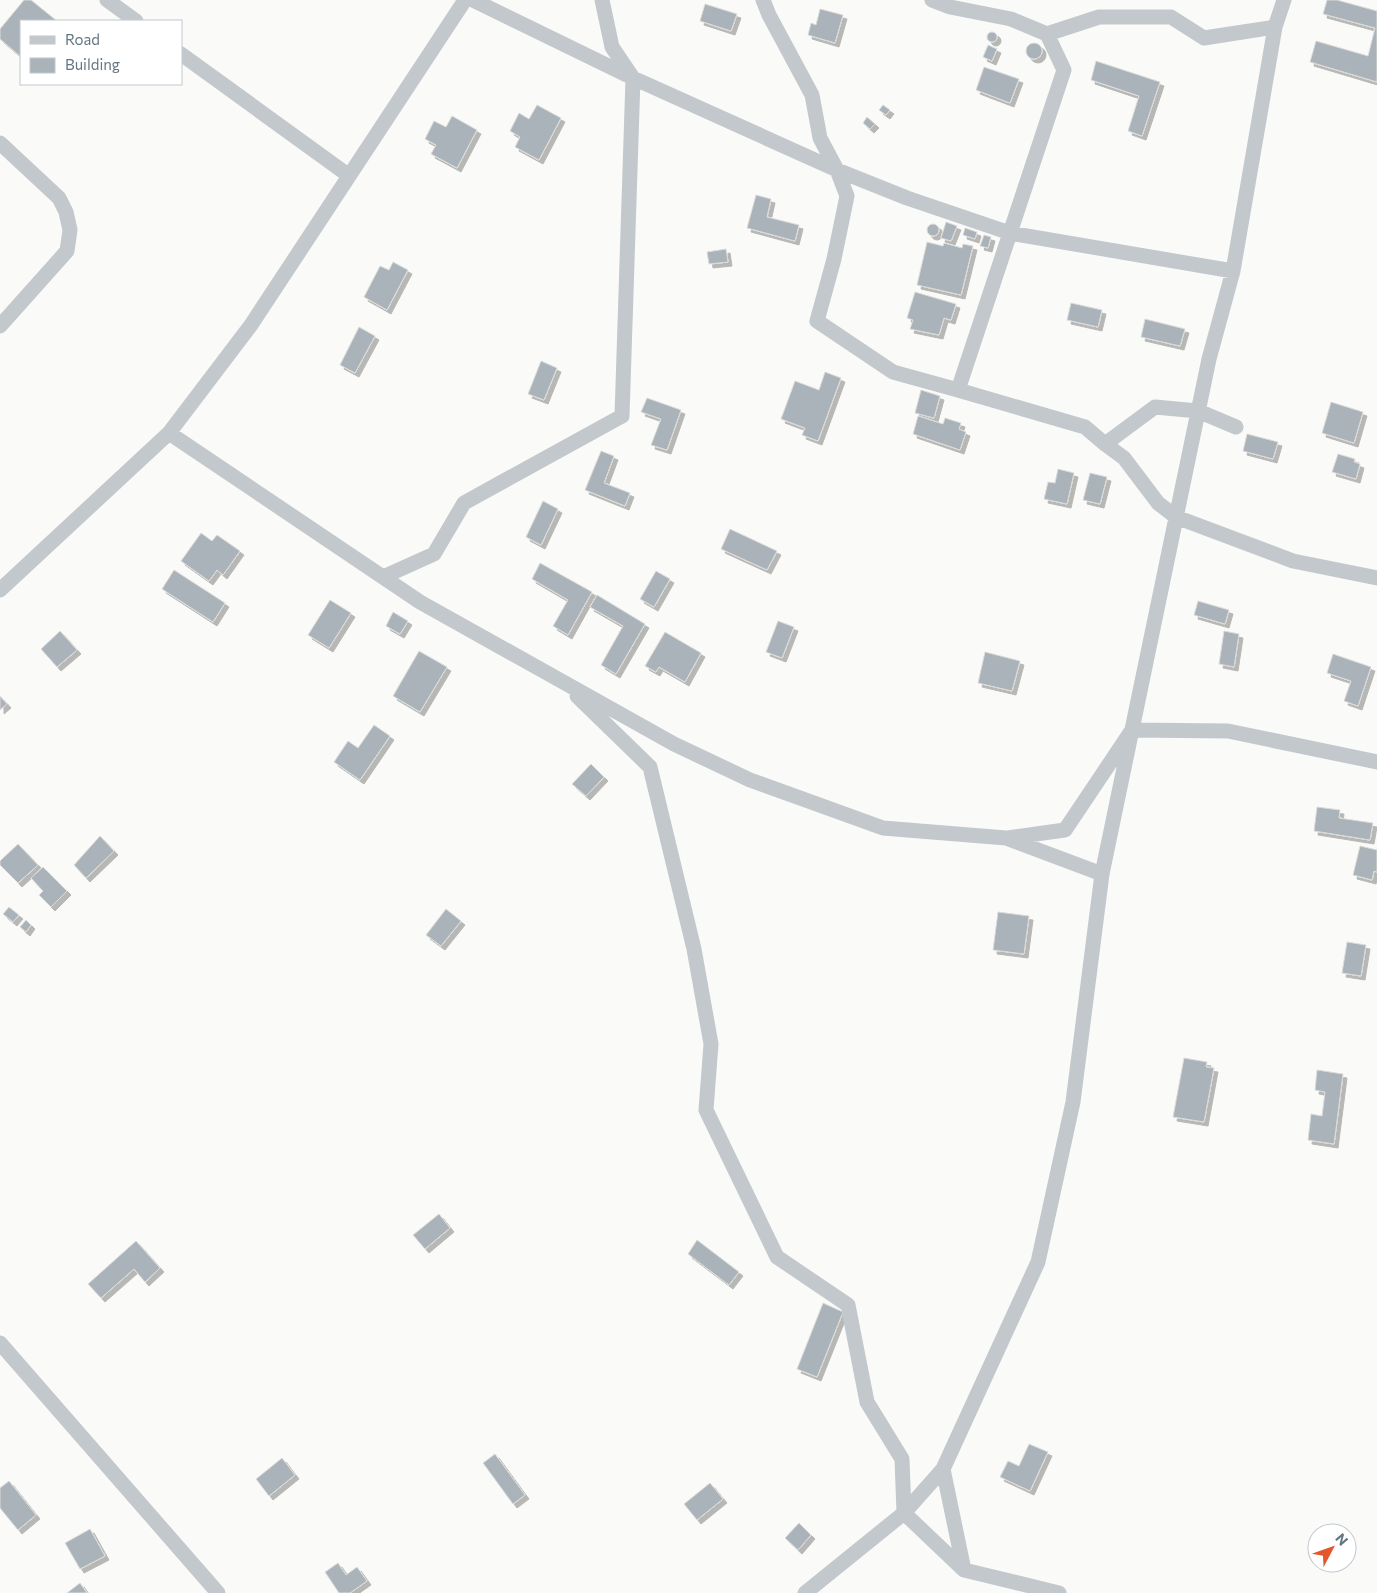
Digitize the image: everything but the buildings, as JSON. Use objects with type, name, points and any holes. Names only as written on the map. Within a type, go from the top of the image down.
[{"type":"street","points":[[107,0],[135,20]]},
{"type":"street","points":[[0,590],[169,433],[251,324],[465,0]]},
{"type":"street","points":[[473,0],[633,78],[837,170],[907,198],[1010,233],[1233,271]]},
{"type":"street","points":[[383,577],[434,554],[464,503],[622,416],[633,78],[612,47],[602,0]]},
{"type":"street","points":[[763,0],[812,95],[820,138],[837,170],[847,196],[817,321],[893,372],[1085,427],[1124,458],[1158,503],[1176,517],[1293,561],[1377,578]]},
{"type":"street","points":[[932,0],[950,7],[1011,19],[1047,34],[1099,17],[1171,17],[1204,38],[1275,27]]},
{"type":"street","points":[[805,1593],[904,1513],[943,1469],[1038,1262],[1073,1102],[1102,874],[1209,359],[1233,271],[1275,27],[1284,0]]},
{"type":"street","points":[[958,390],[1064,70],[1047,34]]},
{"type":"street","points":[[182,55],[348,176]]},
{"type":"street","points":[[0,143],[59,198],[66,212],[70,230],[67,251],[0,326]]},
{"type":"street","points":[[1105,444],[1155,406],[1198,411],[1236,427]]},
{"type":"street","points":[[169,433],[420,602],[674,744],[750,780],[883,828],[1006,838],[1065,830],[1132,730]]},
{"type":"street","points":[[561,680],[650,766],[694,949],[711,1044],[706,1110],[777,1257],[848,1305],[867,1402],[902,1458],[904,1513],[964,1570],[1059,1593]]},
{"type":"street","points":[[1132,730],[1228,731],[1377,762]]},
{"type":"street","points":[[1006,838],[1102,874]]},
{"type":"street","points":[[0,1343],[218,1593]]},
{"type":"street","points":[[943,1469],[964,1570]]}]
